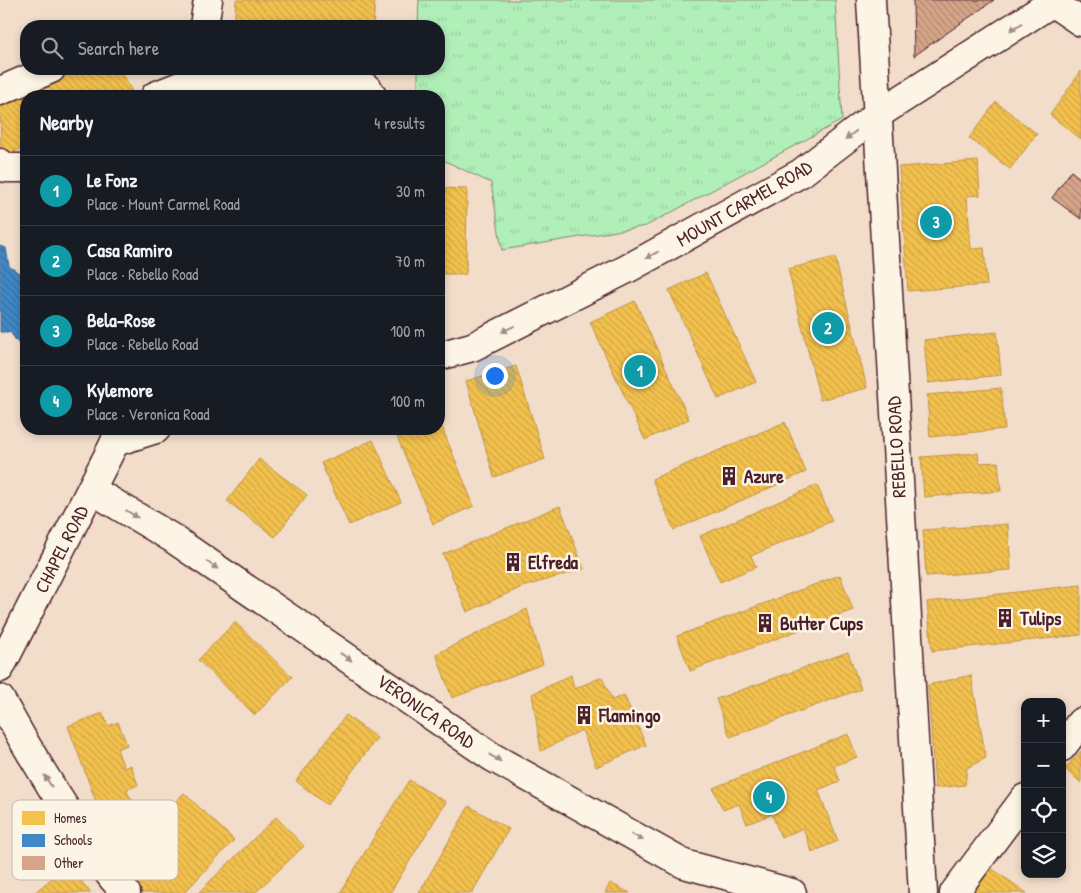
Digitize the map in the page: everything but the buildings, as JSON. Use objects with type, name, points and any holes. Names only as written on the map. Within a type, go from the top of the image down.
[{"type":"street","points":[[205,20],[208,0]]},
{"type":"street","name":"REBELLO ROAD","points":[[871,0],[923,893]]},
{"type":"street","points":[[1055,2],[1081,22]]},
{"type":"street","name":"MOUNT CARMEL ROAD","points":[[445,354],[472,347],[645,260],[801,173],[877,115],[1055,2]]},
{"type":"street","points":[[0,91],[36,75]]},
{"type":"street","points":[[172,90],[194,82],[360,86],[370,90]]},
{"type":"street","points":[[0,164],[6,168],[20,168]]},
{"type":"street","name":"CHAPEL ROAD","points":[[0,668],[92,490],[117,436]]},
{"type":"street","name":"VERONICA ROAD","points":[[92,490],[172,538],[492,757],[684,864],[785,892]]},
{"type":"street","points":[[0,699],[24,743],[60,800]]},
{"type":"street","points":[[1065,743],[1081,722]]},
{"type":"street","points":[[954,893],[1021,803]]},
{"type":"street","points":[[113,880],[126,893]]},
{"type":"green space","points":[[419,0],[835,0],[842,120],[646,226],[502,250],[491,183],[445,161],[445,90],[418,90],[418,75],[445,75],[445,20],[418,20]]},
{"type":"place","name":"Bela-Rose","points":[[936,222]]},
{"type":"place","name":"Casa Ramiro","points":[[828,328]]},
{"type":"place","name":"Le Fonz","points":[[640,371]]},
{"type":"place","name":"Azure","points":[[729,476]]},
{"type":"place","name":"Elfreda","points":[[513,562]]},
{"type":"place","name":"Tulips","points":[[1005,618]]},
{"type":"place","name":"Butter Cups","points":[[765,623]]},
{"type":"place","name":"Flamingo","points":[[584,715]]},
{"type":"place","name":"Kylemore","points":[[769,797]]}]
